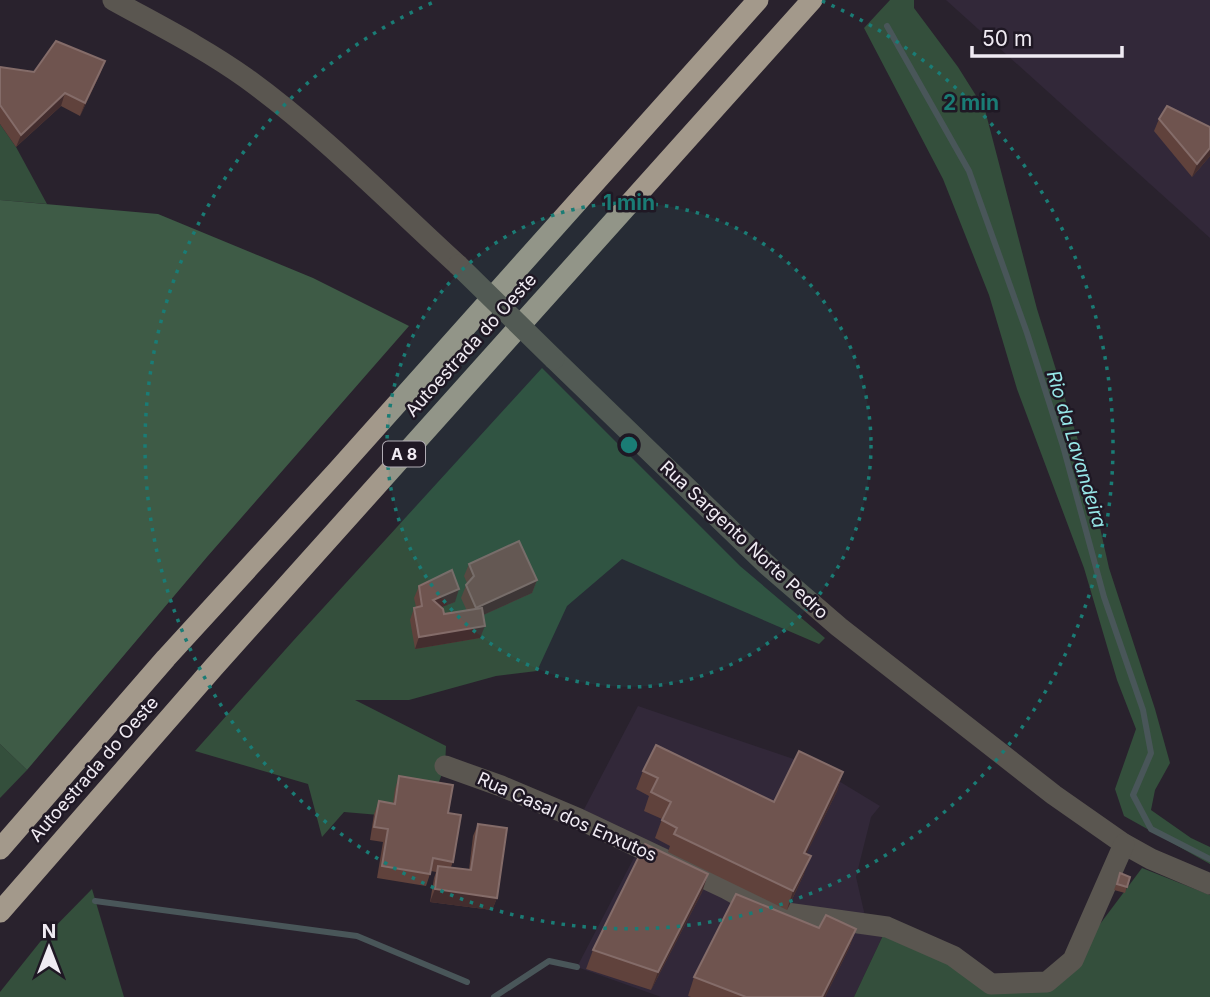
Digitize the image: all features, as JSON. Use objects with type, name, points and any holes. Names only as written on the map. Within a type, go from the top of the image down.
[{"type":"highway","name":"Autoestrada do Oeste","points":[[0,849],[166,658],[758,0]]},
{"type":"highway","name":"Autoestrada do Oeste","points":[[0,912],[213,668],[812,0]]},
{"type":"street","name":"Rua Sargento Norte Pedro","points":[[113,0],[201,49],[303,123],[458,265],[800,595],[1054,795],[1124,845],[1210,884]]},
{"type":"street","name":"Rua Casal dos Enxutos","points":[[445,766],[579,819],[765,910],[887,927],[953,956],[991,984],[1047,982],[1073,960],[1124,845]]},
{"type":"shaded area","points":[[946,0],[1210,0],[1210,238]]},
{"type":"shaded area","points":[[638,706],[814,766],[880,806],[871,817],[856,877],[865,916],[887,927],[854,997],[661,997],[577,967],[639,848],[579,819]]},
{"type":"green space","points":[[890,0],[914,0],[914,8],[958,67],[985,110],[1037,309],[1087,469],[1109,568],[1170,763],[1155,790],[1151,810],[1191,838],[1210,847],[1210,864],[1124,816],[1115,789],[1136,729],[1117,680],[1084,568],[1017,389],[989,295],[943,179],[864,28]]},
{"type":"green space","points":[[0,124],[16,147],[47,204],[0,200]]},
{"type":"green space","points":[[0,200],[158,214],[313,278],[409,326],[207,557],[27,770],[0,744]]},
{"type":"green space","points":[[542,368],[740,566],[825,638],[819,644],[622,559],[567,606],[537,671],[496,676],[409,700],[355,700],[446,746],[445,766],[434,795],[391,816],[344,812],[322,837],[308,784],[195,751]]},
{"type":"green space","points":[[0,744],[27,770],[0,798]]},
{"type":"green space","points":[[1142,868],[1210,895],[1210,997],[854,997],[887,927],[991,984],[1047,982],[1073,960]]},
{"type":"green space","points":[[92,889],[124,997],[0,997],[0,992],[40,942]]},
{"type":"building","points":[[56,41],[105,61],[85,103],[65,93],[21,135],[0,105],[0,67],[34,72]]},
{"type":"building","points":[[1167,106],[1210,127],[1210,148],[1197,164],[1159,119]]},
{"type":"building","points":[[519,541],[537,580],[476,608],[466,585],[474,576],[469,564]]},
{"type":"building","points":[[452,570],[459,589],[433,600],[443,609],[444,614],[482,608],[485,626],[419,637],[414,608],[422,606],[419,586]]},
{"type":"building","points":[[656,745],[774,802],[799,751],[843,772],[804,853],[811,856],[793,891],[674,834],[677,828],[662,820],[671,802],[651,792],[658,778],[643,771]]},
{"type":"building","points":[[399,776],[453,785],[448,813],[461,815],[453,862],[433,858],[430,874],[382,866],[388,829],[374,827],[379,801],[395,804]]},
{"type":"building","points":[[478,824],[507,828],[497,898],[435,889],[438,866],[471,870]]},
{"type":"building","points":[[645,844],[708,874],[658,972],[593,950]]},
{"type":"building","points":[[1120,873],[1130,877],[1127,887],[1117,884]]},
{"type":"building","points":[[736,894],[819,928],[826,915],[856,929],[822,997],[746,997],[694,977]]},
{"type":"waterway","name":"Rio da Lavandeira","points":[[887,26],[969,171],[1027,333],[1063,446],[1104,597],[1143,710],[1151,753],[1133,795],[1151,829],[1210,859]]},
{"type":"waterway","points":[[95,901],[357,936],[467,982]]},
{"type":"waterway","points":[[494,997],[549,961],[577,967]]}]
